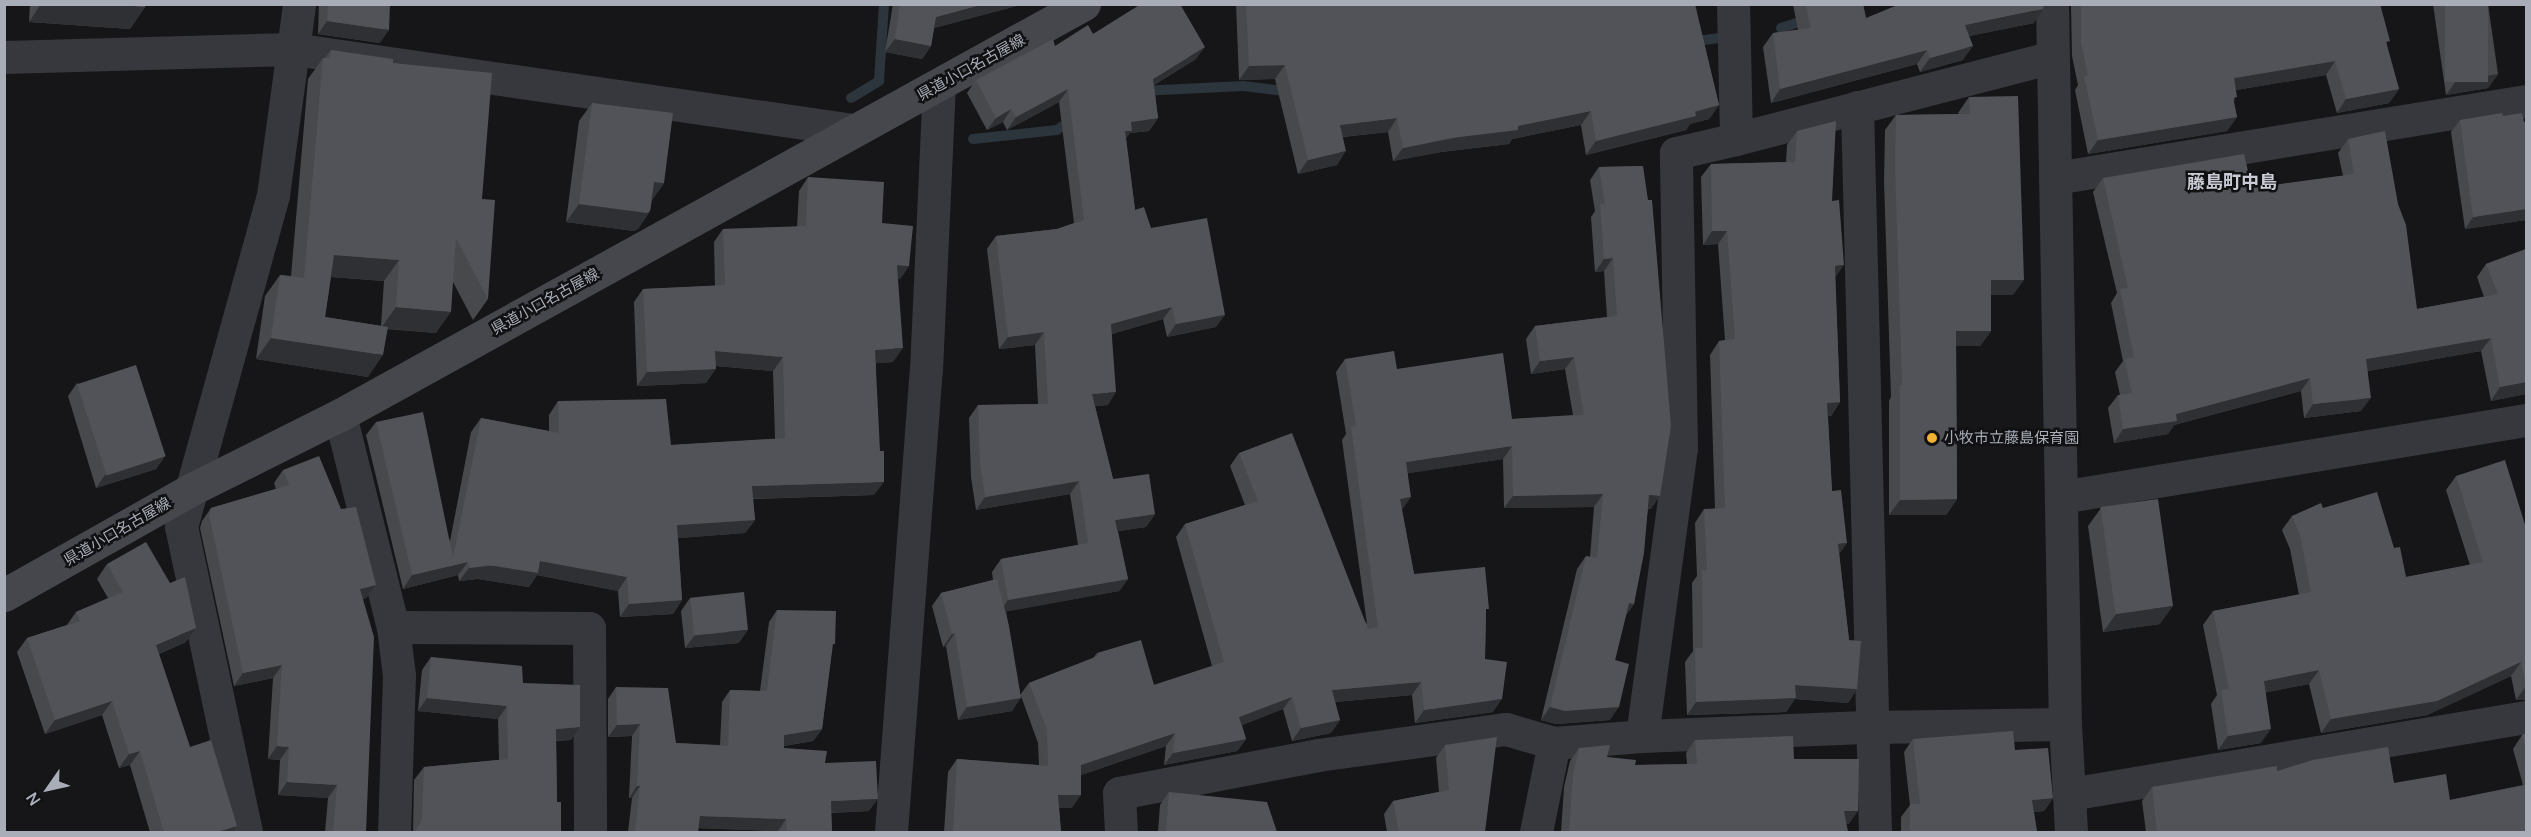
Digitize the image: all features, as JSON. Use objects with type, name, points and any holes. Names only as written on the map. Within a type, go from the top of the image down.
[{"type":"main road","name":"県道小口名古屋線","points":[[4,595],[190,490],[340,415],[852,130],[939,85],[1084,4]]},
{"type":"street","points":[[246,832],[181,527],[273,195],[298,4]]},
{"type":"street","points":[[1733,4],[1736,140]]},
{"type":"street","points":[[2052,4],[2065,724],[2071,832]]},
{"type":"street","points":[[4,57],[293,49],[852,130]]},
{"type":"street","points":[[1642,736],[1681,448],[1676,153],[1736,140],[2052,57]]},
{"type":"street","points":[[891,832],[926,370],[939,85]]},
{"type":"street","points":[[2055,178],[2526,101]]},
{"type":"street","points":[[1857,107],[1875,832]]},
{"type":"street","points":[[340,415],[393,627],[399,675],[394,832]]},
{"type":"street","points":[[2061,497],[2526,420]]},
{"type":"street","points":[[393,627],[590,628],[590,832]]},
{"type":"street","points":[[2070,794],[2526,717]]},
{"type":"street","points":[[1121,832],[1119,793],[1318,755],[1506,729],[1554,743],[1642,736],[1872,727],[2065,724]]},
{"type":"street","points":[[1536,832],[1554,743]]},
{"type":"building","points":[[111,4],[145,4],[145,7]]},
{"type":"building","points":[[328,4],[390,4],[389,30],[327,21]]},
{"type":"building","points":[[900,4],[984,4],[936,17],[931,46],[895,39]]},
{"type":"building","points":[[1141,4],[1180,4],[1205,47],[1153,79],[1158,118],[1131,122],[1132,131],[1125,131],[1135,210],[1144,207],[1151,228],[1207,218],[1225,315],[1176,324],[1172,307],[1111,324],[1116,392],[1092,394],[1113,479],[1149,474],[1155,514],[1115,520],[1128,579],[1008,600],[1001,559],[1088,543],[1079,481],[985,497],[980,464],[978,405],[1048,404],[1044,332],[1008,337],[996,236],[1057,229],[1084,220],[1068,89],[1016,117],[1011,109],[996,118],[976,80],[1053,39],[1055,46],[1088,25],[1093,34]]},
{"type":"building","points":[[1246,4],[1695,4],[1719,105],[1695,111],[1696,116],[1596,141],[1591,111],[1518,126],[1518,130],[1451,138],[1403,148],[1397,118],[1340,125],[1346,151],[1308,160],[1285,65],[1249,66]]},
{"type":"building","points":[[1805,4],[1863,4],[1866,18],[1900,4],[2044,4],[2043,9],[1965,25],[1973,46],[1930,58],[1927,50],[1780,89],[1773,33],[1811,28]]},
{"type":"building","points":[[2081,4],[2380,4],[2390,41],[2386,42],[2399,89],[2346,99],[2335,61],[2234,78],[2237,97],[2233,98],[2237,117],[2098,140],[2084,76],[2088,75],[2081,43]]},
{"type":"building","points":[[2445,4],[2488,4],[2488,82],[2445,82]]},
{"type":"building","points":[[331,50],[393,59],[393,63],[492,73],[482,199],[495,200],[488,299],[456,238],[451,312],[396,307],[399,260],[334,255],[325,317],[388,327],[383,355],[271,338],[280,275],[304,278],[323,58],[330,58]]},
{"type":"building","points":[[2018,96],[2024,280],[1991,280],[1991,331],[1956,331],[1957,499],[1900,500],[1900,385],[1902,385],[1895,166],[1896,115],[1970,114],[1969,97]]},
{"type":"building","points":[[592,103],[673,113],[664,183],[654,182],[650,211],[647,213],[579,204]]},
{"type":"building","points":[[2502,113],[2503,116],[2522,113],[2524,122],[2526,121],[2526,209],[2473,217],[2460,120]]},
{"type":"building","points":[[1836,121],[1832,201],[1839,200],[1844,265],[1835,266],[1840,402],[1827,403],[1832,491],[1841,490],[1847,543],[1838,544],[1849,640],[1861,641],[1857,689],[1795,685],[1796,698],[1696,702],[1695,648],[1703,648],[1702,570],[1707,570],[1704,509],[1725,508],[1719,341],[1735,339],[1727,231],[1712,231],[1711,164],[1795,162],[1797,131]]},
{"type":"building","points":[[2385,131],[2398,204],[2406,225],[2417,309],[2498,294],[2486,264],[2526,249],[2526,382],[2500,387],[2491,338],[2366,359],[2371,398],[2313,404],[2310,378],[2176,414],[2177,421],[2123,429],[2118,395],[2132,393],[2124,359],[2134,357],[2120,289],[2128,288],[2103,178],[2244,154],[2252,188],[2354,174],[2348,139]]},
{"type":"building","points":[[1643,166],[1648,200],[1652,200],[1671,426],[1660,496],[1649,495],[1644,553],[1634,604],[1629,603],[1615,660],[1629,664],[1619,707],[1565,711],[1550,707],[1586,556],[1597,558],[1603,494],[1513,496],[1512,446],[1406,462],[1411,497],[1400,499],[1414,574],[1485,567],[1489,609],[1486,609],[1485,659],[1507,662],[1502,699],[1424,710],[1421,682],[1332,690],[1340,720],[1301,728],[1292,697],[1239,717],[1246,739],[1173,753],[1175,733],[1081,765],[1081,795],[1058,795],[1061,832],[953,832],[957,759],[1048,766],[1047,730],[1029,683],[1098,656],[1097,653],[1141,640],[1154,685],[1224,662],[1185,524],[1258,501],[1239,453],[1292,433],[1368,629],[1378,627],[1351,427],[1356,426],[1345,359],[1394,351],[1397,369],[1503,353],[1512,419],[1584,415],[1574,357],[1540,361],[1535,326],[1617,316],[1613,258],[1604,259],[1600,204],[1605,204],[1599,167]]},
{"type":"building","points":[[808,177],[884,182],[882,223],[913,226],[909,266],[897,265],[903,348],[875,350],[880,451],[884,451],[884,482],[752,486],[755,520],[677,525],[682,600],[629,604],[627,577],[540,561],[538,573],[488,565],[469,568],[468,562],[412,575],[376,422],[423,412],[453,558],[481,418],[559,433],[558,401],[666,399],[671,445],[785,438],[783,357],[715,351],[716,369],[647,372],[643,289],[725,285],[723,229],[806,226]]},
{"type":"building","points":[[136,365],[166,456],[107,475],[77,384]]},
{"type":"building","points":[[319,456],[341,509],[356,507],[376,585],[360,589],[374,637],[366,832],[333,832],[337,785],[287,782],[289,747],[277,746],[282,665],[243,673],[209,515],[211,508],[289,485],[283,470]]},
{"type":"building","points":[[2505,460],[2526,528],[2526,686],[2521,662],[2437,701],[2331,719],[2319,670],[2264,681],[2271,729],[2228,736],[2221,690],[2229,689],[2213,611],[2311,592],[2300,535],[2292,516],[2321,503],[2323,508],[2377,492],[2394,548],[2400,547],[2406,577],[2483,562],[2456,476]]},
{"type":"building","points":[[2158,499],[2173,606],[2116,614],[2101,507]]},
{"type":"building","points":[[146,542],[170,583],[185,577],[196,628],[156,645],[190,747],[211,740],[237,826],[217,832],[164,832],[140,751],[129,754],[112,701],[55,720],[27,638],[80,621],[76,612],[123,592],[107,564]]},
{"type":"building","points":[[997,579],[1009,626],[1021,698],[967,707],[955,633],[952,634],[941,593]]},
{"type":"building","points":[[744,592],[748,630],[694,635],[690,598]]},
{"type":"building","points":[[777,610],[836,611],[835,644],[833,644],[822,729],[784,735],[784,748],[827,751],[825,763],[876,761],[878,799],[831,801],[832,832],[787,832],[786,819],[700,816],[698,832],[635,832],[640,786],[637,786],[640,724],[617,725],[616,687],[668,688],[676,743],[728,746],[730,690],[767,691]]},
{"type":"building","points":[[431,657],[522,666],[523,683],[580,685],[580,727],[556,729],[557,802],[561,802],[561,832],[415,832],[422,820],[424,767],[508,759],[507,706],[427,698]]},
{"type":"building","points":[[2013,731],[2015,750],[2048,748],[2053,798],[2032,800],[2037,832],[1910,832],[1910,804],[1920,804],[1913,739]]},
{"type":"building","points":[[2526,733],[2526,749],[2522,735]]},
{"type":"building","points":[[1793,736],[1794,759],[1859,759],[1858,811],[1844,811],[1848,832],[1569,832],[1573,774],[1579,748],[1610,745],[1607,757],[1636,760],[1635,765],[1697,764],[1695,740]]},
{"type":"building","points":[[1497,737],[1485,832],[1399,832],[1393,801],[1449,790],[1445,745]]},
{"type":"building","points":[[2388,747],[2394,783],[2446,774],[2450,800],[2526,785],[2526,832],[2157,832],[2152,787],[2277,766],[2277,771],[2313,760]]},
{"type":"building","points":[[1169,792],[1267,802],[1277,832],[1166,832]]},
{"type":"waterway","points":[[851,98],[879,81],[884,4]]},
{"type":"waterway","points":[[1781,28],[1809,19]]},
{"type":"waterway","points":[[1690,42],[1718,38]]},
{"type":"waterway","points":[[1141,91],[1243,86],[1293,92]]},
{"type":"waterway","points":[[973,139],[1057,130],[1074,118]]},
{"type":"place","name":"小牧市立藤島保育園","points":[[1932,438]]},
{"type":"district","name":"藤島町中島","points":[[2232,181]]}]
